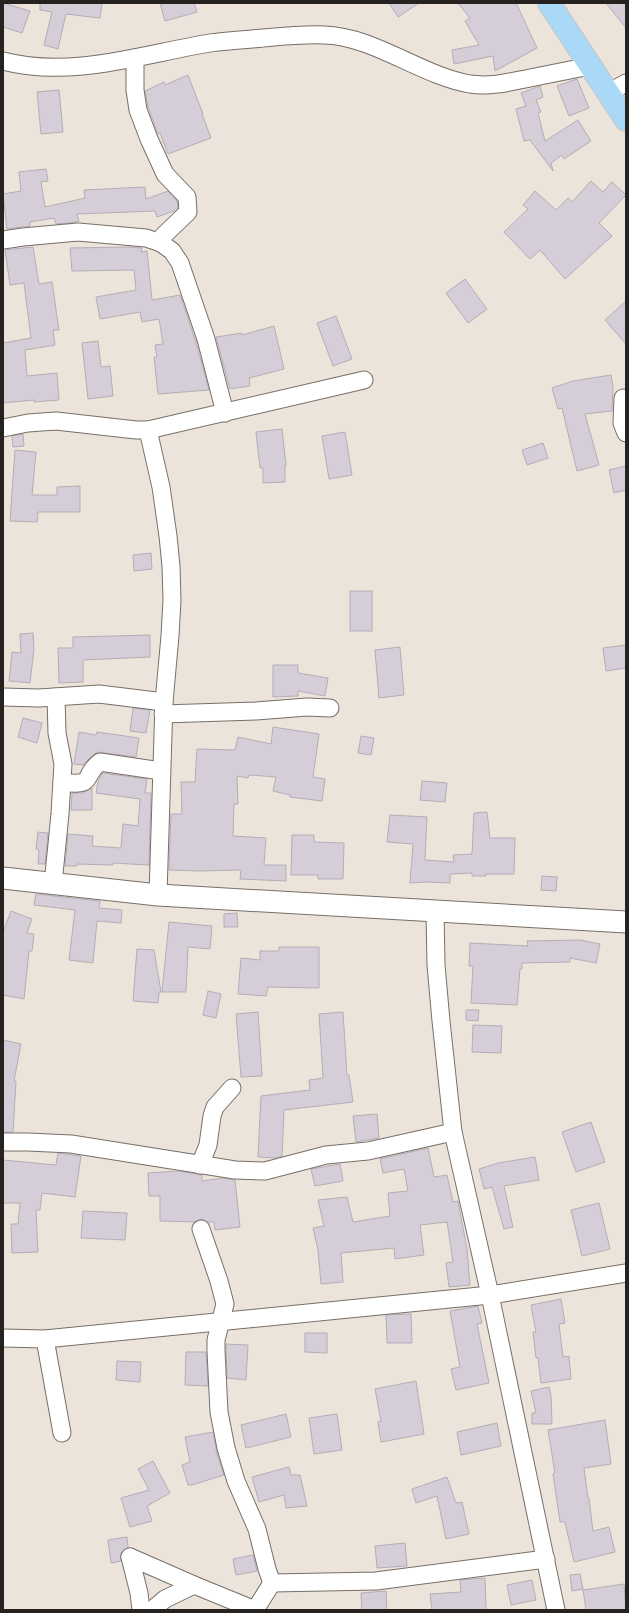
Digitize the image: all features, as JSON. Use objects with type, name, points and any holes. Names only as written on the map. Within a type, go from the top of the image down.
[{"type":"main road","points":[[549,3],[590,66],[617,88],[626,120]]},
{"type":"street","points":[[3,61],[12,64],[51,67],[91,65],[210,43],[292,36],[326,35],[348,39],[378,49],[444,76],[469,84],[485,85],[507,83],[590,66]]},
{"type":"street","points":[[135,58],[135,90],[138,110],[165,174],[187,196],[188,212],[163,236],[161,242]]},
{"type":"street","points":[[3,240],[78,232],[146,238],[161,242],[172,251],[180,263],[206,339],[225,413]]},
{"type":"street","points":[[3,428],[28,423],[56,421],[148,430],[364,380]]},
{"type":"street","points":[[623,398],[622,423],[626,432]]},
{"type":"street","points":[[148,430],[161,487],[171,566],[170,636],[161,771],[158,895]]},
{"type":"street","points":[[3,697],[56,697],[98,694],[164,708],[256,712],[307,707],[330,708]]},
{"type":"street","points":[[53,884],[63,764],[57,733],[56,697]]},
{"type":"street","points":[[62,782],[73,784],[83,783],[88,779],[94,766],[100,762],[161,771]]},
{"type":"street","points":[[3,878],[158,895],[622,921]]},
{"type":"street","points":[[435,911],[436,965],[440,1021],[453,1132],[490,1295],[556,1610]]},
{"type":"street","points":[[200,1165],[208,1145],[212,1116],[215,1107],[232,1088]]},
{"type":"street","points":[[3,1142],[71,1144],[235,1170],[264,1171],[326,1155],[368,1151],[453,1132]]},
{"type":"street","points":[[201,1229],[219,1281],[225,1304],[220,1321],[216,1351],[219,1412],[226,1448],[236,1481],[256,1529],[272,1583]]},
{"type":"street","points":[[3,1338],[45,1338],[490,1295],[626,1273]]},
{"type":"street","points":[[45,1338],[62,1433]]},
{"type":"street","points":[[141,1610],[139,1593],[130,1557],[194,1586],[248,1606],[251,1610]]},
{"type":"street","points":[[272,1583],[376,1581],[546,1559]]},
{"type":"street","points":[[255,1610],[272,1583]]},
{"type":"street","points":[[152,1610],[165,1599],[194,1586]]},
{"type":"building","points":[[3,3],[30,11],[22,33],[3,27]]},
{"type":"building","points":[[40,3],[102,3],[100,18],[66,14],[58,49],[44,45],[52,12],[40,10]]},
{"type":"building","points":[[160,3],[194,3],[197,12],[165,21]]},
{"type":"building","points":[[389,3],[419,3],[398,17]]},
{"type":"building","points":[[458,3],[516,3],[537,48],[495,71],[493,56],[454,64],[452,50],[479,45],[465,21],[470,18]]},
{"type":"building","points":[[606,3],[626,3],[626,28]]},
{"type":"building","points":[[188,75],[211,138],[168,154],[160,133],[158,134],[148,107],[145,91],[164,82],[165,85]]},
{"type":"building","points":[[577,79],[589,108],[569,116],[557,86]]},
{"type":"building","points":[[540,86],[543,97],[536,100],[541,112],[538,113],[545,141],[578,120],[591,141],[564,159],[562,155],[551,163],[553,171],[530,140],[524,141],[516,109],[526,106],[521,93]]},
{"type":"building","points":[[59,90],[63,132],[41,134],[37,92]]},
{"type":"building","points":[[46,169],[48,181],[41,182],[45,207],[85,198],[84,190],[145,187],[146,199],[168,191],[177,201],[178,208],[157,217],[155,211],[77,214],[79,221],[70,223],[56,224],[54,218],[30,222],[30,226],[7,229],[3,194],[21,191],[19,172]]},
{"type":"building","points":[[591,181],[603,192],[612,182],[626,195],[599,223],[612,236],[565,279],[540,250],[530,259],[504,232],[528,209],[523,205],[535,191],[556,210],[568,198],[572,202]]},
{"type":"building","points":[[33,247],[39,284],[52,282],[59,330],[53,330],[55,345],[25,350],[27,376],[57,373],[59,400],[34,402],[34,400],[3,403],[3,343],[31,338],[24,283],[10,285],[5,250]]},
{"type":"building","points":[[70,248],[142,248],[141,252],[147,251],[152,300],[180,295],[196,342],[209,390],[158,394],[154,357],[157,357],[155,345],[163,344],[159,319],[142,322],[140,312],[100,319],[96,297],[136,290],[134,270],[72,271]]},
{"type":"building","points":[[465,279],[487,309],[468,323],[446,293]]},
{"type":"building","points":[[626,301],[626,344],[605,320]]},
{"type":"building","points":[[336,316],[352,359],[333,366],[317,323]]},
{"type":"building","points":[[274,326],[284,369],[249,378],[250,386],[230,389],[216,337],[242,333],[242,335]]},
{"type":"building","points":[[98,341],[101,367],[110,366],[113,396],[88,399],[82,343]]},
{"type":"building","points":[[611,375],[613,387],[612,411],[585,414],[599,465],[577,471],[562,408],[558,409],[552,388],[573,381]]},
{"type":"building","points":[[282,429],[286,465],[285,482],[263,483],[263,468],[260,468],[256,432]]},
{"type":"building","points":[[345,432],[352,475],[329,479],[322,436]]},
{"type":"building","points":[[23,434],[24,446],[13,447],[12,436]]},
{"type":"building","points":[[543,443],[548,458],[527,465],[522,450]]},
{"type":"building","points":[[15,450],[36,452],[32,495],[57,495],[57,487],[80,486],[80,512],[38,512],[37,522],[10,521]]},
{"type":"building","points":[[626,466],[626,490],[614,493],[609,470]]},
{"type":"building","points":[[151,553],[152,569],[134,571],[133,555]]},
{"type":"building","points":[[350,591],[372,591],[372,631],[350,631]]},
{"type":"building","points":[[33,633],[34,649],[30,683],[9,681],[12,652],[21,653],[20,634]]},
{"type":"building","points":[[150,635],[150,657],[83,660],[83,682],[59,683],[58,648],[73,648],[73,637]]},
{"type":"building","points":[[626,645],[626,668],[606,671],[603,648]]},
{"type":"building","points":[[400,647],[404,695],[379,698],[375,650]]},
{"type":"building","points":[[273,665],[298,665],[298,673],[328,678],[325,696],[298,691],[298,696],[273,697]]},
{"type":"building","points":[[133,708],[150,710],[146,733],[130,731]]},
{"type":"building","points":[[23,718],[42,723],[37,743],[18,737]]},
{"type":"building","points":[[273,727],[319,734],[313,777],[325,779],[322,801],[290,797],[290,795],[273,791],[276,777],[249,775],[248,778],[237,776],[238,804],[234,804],[233,836],[266,838],[264,865],[286,865],[286,881],[240,879],[241,870],[169,870],[171,814],[182,814],[181,782],[195,782],[197,749],[235,750],[238,737],[271,744]]},
{"type":"building","points":[[79,732],[96,735],[97,732],[139,738],[136,757],[97,752],[83,765],[74,764]]},
{"type":"building","points":[[361,736],[374,738],[371,755],[358,753]]},
{"type":"building","points":[[103,773],[147,779],[145,793],[151,793],[149,865],[113,863],[113,865],[77,864],[77,866],[65,866],[68,834],[93,836],[92,846],[121,848],[123,824],[138,826],[140,799],[96,793],[98,781]]},
{"type":"building","points":[[422,781],[447,783],[445,802],[420,800]]},
{"type":"building","points":[[92,788],[92,810],[71,810],[72,793],[83,793]]},
{"type":"building","points":[[487,812],[490,838],[515,838],[514,874],[486,874],[486,876],[472,876],[472,873],[450,874],[450,883],[410,883],[413,844],[387,842],[390,815],[427,817],[425,860],[454,862],[453,855],[472,854],[474,813]]},
{"type":"building","points":[[38,832],[48,833],[45,864],[38,864],[39,850],[36,849]]},
{"type":"building","points":[[292,835],[314,835],[314,842],[344,843],[343,879],[318,879],[318,875],[291,875]]},
{"type":"building","points":[[542,876],[557,877],[556,891],[541,890]]},
{"type":"building","points":[[36,894],[100,901],[99,908],[122,910],[121,923],[97,921],[93,963],[69,960],[75,910],[34,905]]},
{"type":"building","points":[[11,911],[32,919],[27,933],[34,934],[32,951],[29,951],[24,999],[3,995],[3,932]]},
{"type":"building","points":[[237,913],[238,927],[224,927],[224,914]]},
{"type":"building","points":[[169,922],[212,926],[210,949],[188,947],[186,992],[162,992]]},
{"type":"building","points":[[580,940],[600,944],[596,963],[570,958],[570,962],[522,963],[522,969],[520,969],[517,1005],[471,1003],[473,966],[469,966],[470,943],[528,946],[527,941]]},
{"type":"building","points":[[279,947],[319,947],[319,988],[268,987],[266,996],[238,994],[241,958],[260,960],[260,951],[279,951]]},
{"type":"building","points":[[137,949],[154,950],[161,992],[159,992],[158,1003],[133,1001]]},
{"type":"building","points":[[208,991],[221,994],[216,1018],[203,1015]]},
{"type":"building","points":[[466,1010],[479,1010],[478,1021],[466,1020]]},
{"type":"building","points":[[258,1012],[262,1076],[241,1077],[236,1014]]},
{"type":"building","points":[[343,1012],[347,1075],[349,1075],[353,1102],[284,1110],[282,1156],[275,1158],[258,1157],[261,1096],[310,1090],[309,1080],[323,1078],[319,1014]]},
{"type":"building","points":[[473,1025],[502,1026],[501,1053],[472,1052]]},
{"type":"building","points":[[3,1040],[21,1044],[14,1081],[16,1081],[13,1132],[3,1132]]},
{"type":"building","points":[[377,1114],[379,1138],[356,1142],[353,1116]]},
{"type":"building","points":[[591,1122],[605,1162],[576,1172],[562,1132]]},
{"type":"building","points":[[428,1148],[434,1177],[447,1175],[453,1202],[458,1201],[467,1249],[470,1285],[449,1287],[446,1263],[453,1262],[447,1222],[420,1225],[424,1255],[395,1259],[394,1248],[341,1253],[343,1282],[321,1284],[318,1250],[313,1228],[324,1226],[318,1200],[347,1197],[353,1222],[390,1216],[388,1193],[408,1191],[404,1169],[383,1173],[380,1159]]},
{"type":"building","points":[[58,1153],[81,1156],[75,1197],[42,1193],[40,1210],[36,1210],[38,1252],[12,1253],[11,1224],[18,1224],[20,1203],[3,1203],[3,1160],[56,1165]]},
{"type":"building","points":[[535,1157],[539,1180],[504,1186],[513,1227],[504,1229],[492,1187],[484,1189],[479,1169],[498,1163]]},
{"type":"building","points":[[340,1164],[343,1181],[315,1186],[311,1169]]},
{"type":"building","points":[[179,1171],[202,1175],[202,1181],[223,1178],[235,1180],[240,1227],[215,1230],[214,1222],[208,1222],[202,1219],[195,1222],[160,1221],[160,1196],[149,1196],[148,1173]]},
{"type":"building","points":[[599,1203],[610,1249],[582,1256],[571,1210]]},
{"type":"building","points":[[83,1211],[127,1213],[125,1240],[81,1238]]},
{"type":"building","points":[[561,1299],[565,1323],[559,1324],[563,1357],[569,1356],[571,1379],[541,1383],[538,1358],[536,1358],[533,1332],[536,1332],[531,1305]]},
{"type":"building","points":[[478,1306],[482,1323],[477,1324],[489,1383],[456,1390],[451,1369],[460,1367],[450,1311]]},
{"type":"building","points":[[411,1314],[412,1343],[387,1343],[386,1315]]},
{"type":"building","points":[[305,1333],[327,1333],[327,1353],[305,1352]]},
{"type":"building","points":[[226,1344],[248,1345],[246,1380],[227,1378]]},
{"type":"building","points":[[186,1352],[206,1352],[208,1386],[185,1385]]},
{"type":"building","points":[[117,1361],[141,1362],[140,1382],[116,1380]]},
{"type":"building","points":[[416,1381],[424,1434],[381,1442],[378,1422],[381,1421],[375,1389]]},
{"type":"building","points":[[549,1387],[551,1395],[552,1424],[532,1424],[532,1413],[536,1413],[531,1391]]},
{"type":"building","points":[[286,1414],[291,1437],[246,1448],[241,1425]]},
{"type":"building","points":[[337,1414],[342,1450],[314,1454],[309,1418]]},
{"type":"building","points":[[605,1420],[611,1464],[584,1468],[593,1531],[609,1527],[615,1552],[574,1562],[565,1522],[560,1522],[553,1474],[555,1473],[548,1430]]},
{"type":"building","points":[[497,1423],[501,1446],[461,1455],[457,1432]]},
{"type":"building","points":[[213,1432],[217,1454],[224,1475],[188,1485],[182,1465],[190,1462],[185,1437]]},
{"type":"building","points":[[153,1461],[170,1493],[147,1506],[152,1521],[130,1527],[121,1498],[149,1490],[138,1469]]},
{"type":"building","points":[[289,1467],[291,1475],[300,1475],[307,1506],[286,1508],[284,1495],[259,1502],[252,1477]]},
{"type":"building","points":[[447,1477],[456,1503],[462,1502],[469,1534],[446,1539],[437,1496],[416,1503],[412,1489]]},
{"type":"building","points":[[127,1537],[128,1547],[121,1553],[121,1561],[111,1563],[108,1540]]},
{"type":"building","points":[[405,1543],[407,1566],[377,1568],[375,1546]]},
{"type":"building","points":[[253,1555],[257,1571],[236,1575],[233,1559]]},
{"type":"building","points":[[580,1574],[583,1589],[572,1591],[570,1575]]},
{"type":"building","points":[[485,1578],[486,1610],[432,1610],[430,1594],[461,1592],[460,1580]]},
{"type":"building","points":[[532,1580],[536,1600],[511,1605],[507,1585]]},
{"type":"building","points":[[624,1584],[626,1610],[586,1610],[583,1590]]},
{"type":"building","points":[[386,1591],[387,1610],[362,1610],[361,1593]]}]
